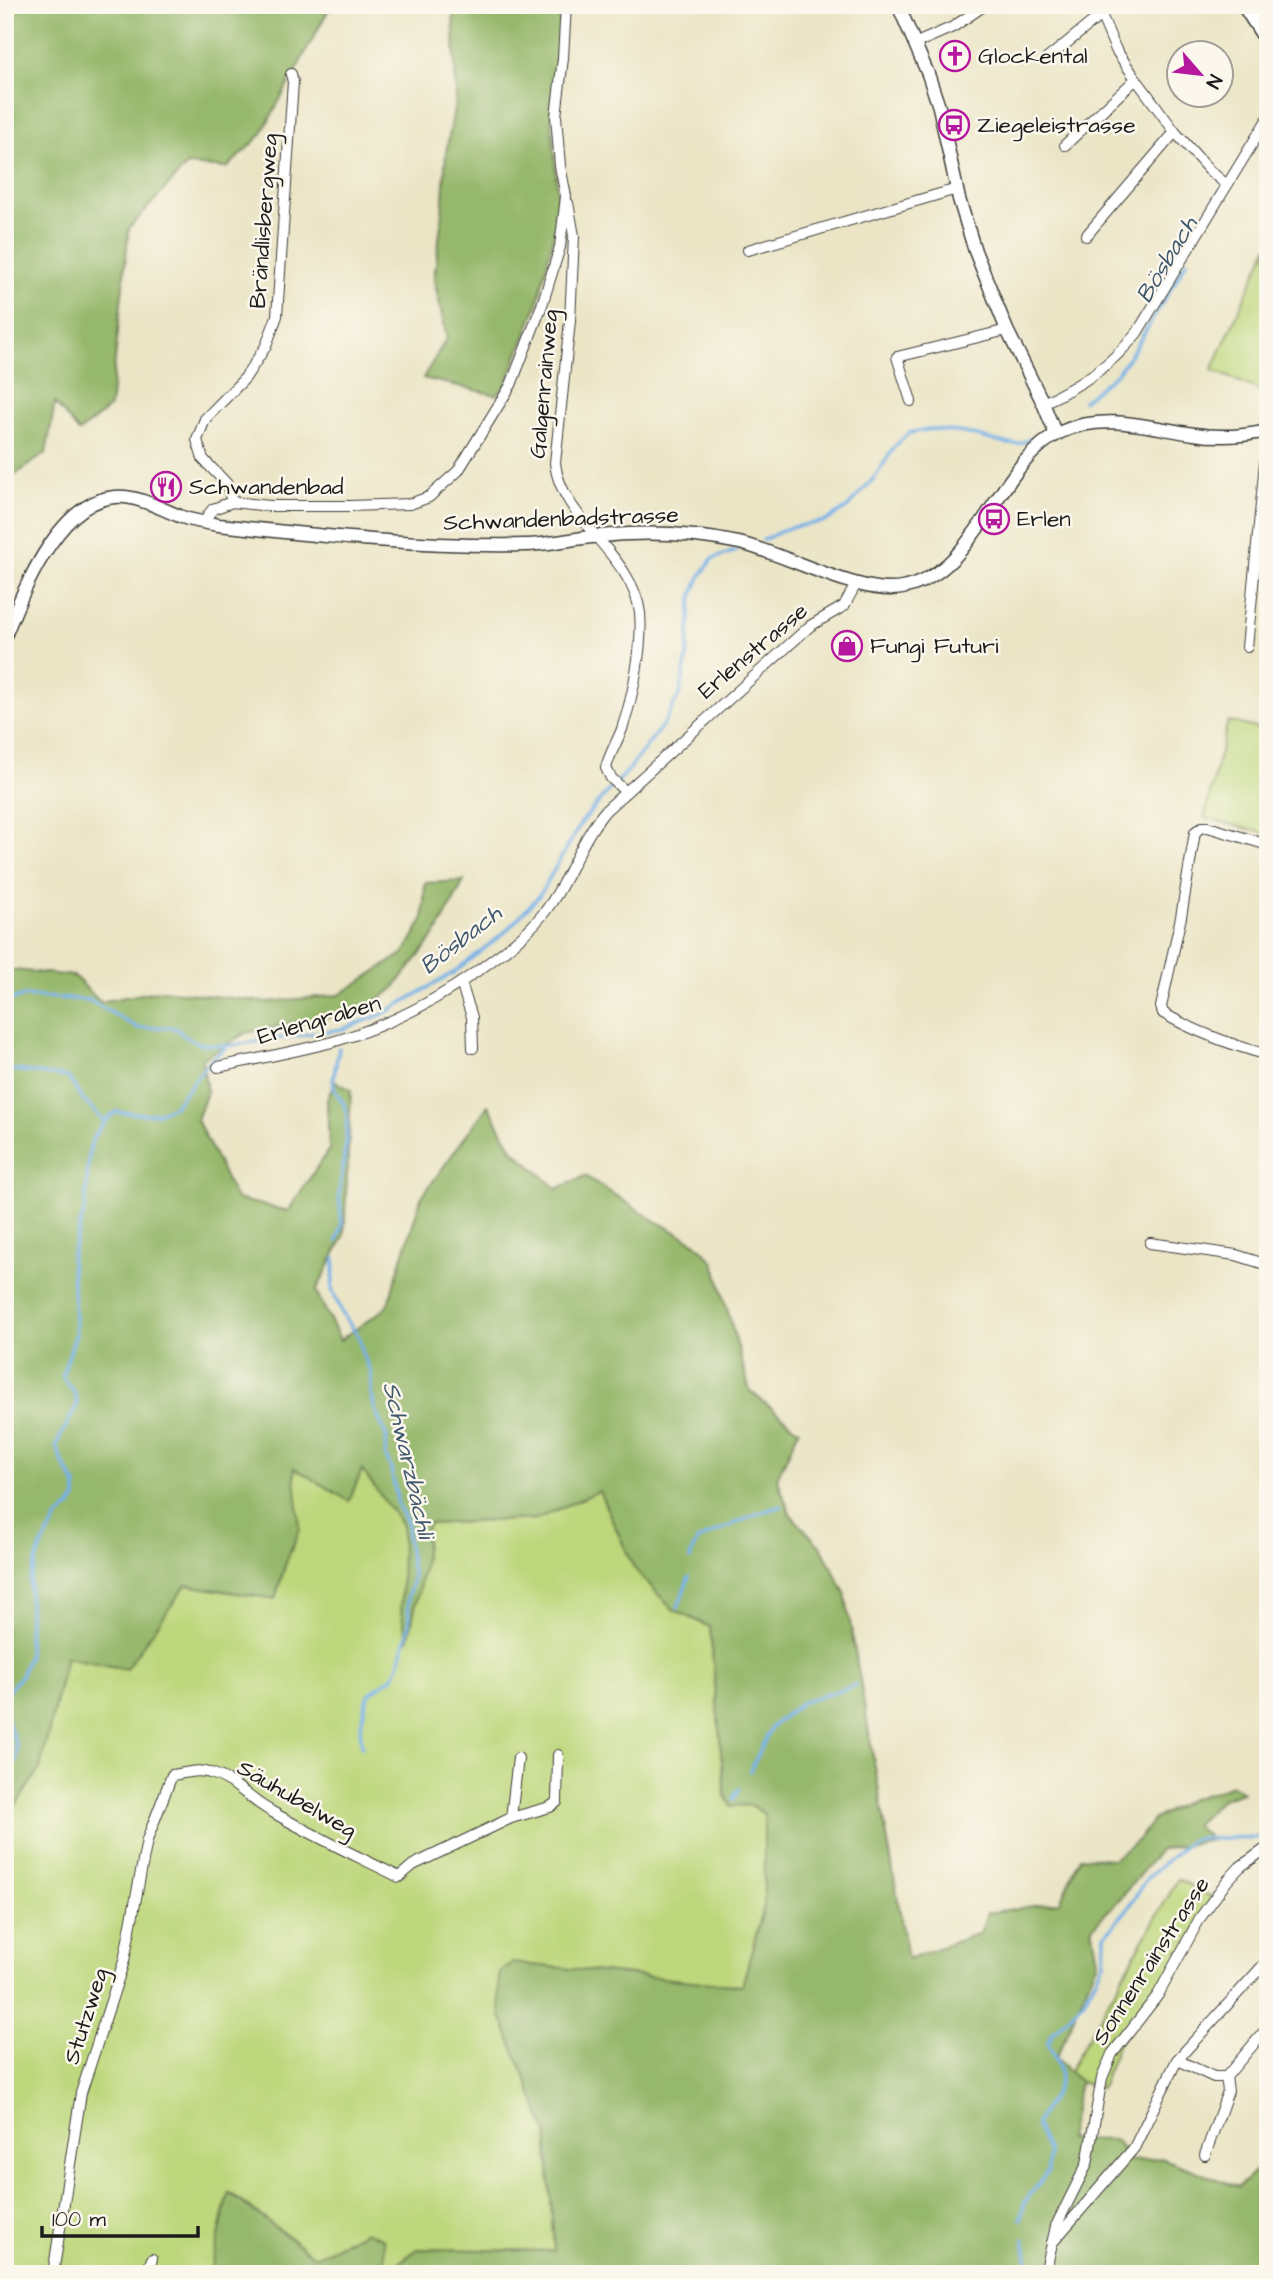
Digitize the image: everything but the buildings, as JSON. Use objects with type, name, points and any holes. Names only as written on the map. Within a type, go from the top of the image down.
[{"type":"main road","points":[[1244,5],[1268,42]]},
{"type":"street","name":"Galgenrainweg","points":[[566,5],[556,116],[560,166],[574,236],[570,321],[555,463],[559,485],[630,581],[640,615],[634,686],[621,730],[607,764],[607,772],[622,789]]},
{"type":"street","points":[[898,5],[928,74],[939,107],[968,233],[1007,330],[1056,435]]},
{"type":"street","points":[[914,44],[953,27],[985,5]]},
{"type":"street","points":[[1047,59],[1099,10],[1116,50],[1136,79],[1175,132],[1209,170],[1227,185]]},
{"type":"street","name":"Brändlisbergweg","points":[[232,502],[227,484],[203,458],[197,440],[205,419],[245,378],[266,346],[277,316],[293,82],[290,74]]},
{"type":"street","points":[[1065,145],[1136,79]]},
{"type":"street","points":[[1043,403],[1087,381],[1122,352],[1137,333],[1268,118]]},
{"type":"street","points":[[1086,236],[1175,132]]},
{"type":"street","points":[[748,250],[957,189]]},
{"type":"street","points":[[206,523],[213,509],[232,502],[277,506],[398,505],[419,502],[447,483],[469,455],[511,384],[542,305],[560,247],[566,196]]},
{"type":"street","points":[[911,401],[897,356],[1007,330]]},
{"type":"street","points":[[856,584],[878,589],[904,588],[942,569],[989,513],[1034,452],[1056,435],[1086,425],[1117,422],[1216,436],[1238,436],[1268,431]]},
{"type":"street","points":[[1247,647],[1265,463],[1268,456]]},
{"type":"street","name":"Schwandenbadstrasse","points":[[5,636],[48,549],[65,524],[86,507],[101,500],[126,497],[206,523],[436,544],[527,545],[596,536],[677,534],[717,539],[773,553],[856,584]]},
{"type":"street","name":"Erlenstrasse","points":[[622,789],[810,626],[844,606],[856,584]]},
{"type":"street","name":"Erlengraben","points":[[218,1068],[360,1033],[393,1020],[461,983],[534,924],[554,898],[591,828],[622,789]]},
{"type":"street","points":[[1268,845],[1220,830],[1202,827],[1195,832],[1181,917],[1161,1007],[1163,1013],[1176,1021],[1268,1055]]},
{"type":"street","points":[[461,983],[472,1017],[473,1048]]},
{"type":"street","points":[[1150,1243],[1236,1255],[1268,1265]]},
{"type":"street","points":[[518,1758],[511,1818],[550,1807],[557,1802],[558,1755]]},
{"type":"street","name":"Säuhubelweg","points":[[172,1775],[201,1771],[218,1776],[253,1801],[299,1828],[399,1877],[413,1866],[511,1818]]},
{"type":"street","name":"Stutzweg","points":[[52,2274],[81,2093],[124,1961],[147,1840],[172,1775]]},
{"type":"street","name":"Sonnenrainstrasse","points":[[1045,2274],[1056,2226],[1087,2164],[1102,2078],[1112,2054],[1157,1994],[1195,1926],[1227,1881],[1240,1867],[1268,1847]]},
{"type":"street","points":[[1050,2246],[1134,2148],[1177,2060],[1268,1960]]},
{"type":"street","points":[[1205,2155],[1228,2091],[1226,2077],[1268,2027]]},
{"type":"street","points":[[1177,2060],[1214,2077],[1226,2077]]},
{"type":"street","points":[[146,2274],[152,2259]]},
{"type":"green space","points":[[5,5],[331,5],[261,135],[227,168],[187,165],[129,228],[110,407],[79,432],[55,403],[46,453],[5,482]]},
{"type":"green space","points":[[453,5],[562,5],[551,113],[559,210],[538,303],[506,385],[496,395],[423,378],[447,338],[434,279],[446,152],[456,99]]},
{"type":"green space","points":[[1268,246],[1268,394],[1212,370]]},
{"type":"green space","points":[[1228,721],[1268,731],[1268,834],[1204,818]]},
{"type":"green space","points":[[464,881],[436,934],[394,988],[368,1009],[246,1033],[202,1059],[207,1092],[197,1120],[236,1199],[288,1211],[329,1149],[327,1100],[335,1081],[351,1090],[344,1236],[316,1291],[340,1340],[387,1307],[421,1198],[488,1105],[512,1149],[557,1189],[585,1176],[696,1243],[714,1262],[750,1391],[799,1430],[777,1478],[790,1514],[821,1547],[845,1593],[908,1959],[980,1933],[987,1913],[1060,1902],[1080,1857],[1113,1859],[1139,1839],[1154,1819],[1189,1800],[1232,1785],[1243,1792],[1222,1799],[1195,1825],[1211,1840],[1160,1850],[1117,1902],[1092,1927],[1098,1961],[1056,2058],[1080,2082],[1068,2139],[1116,2140],[1130,2161],[1161,2158],[1238,2187],[1268,2160],[1268,2274],[210,2274],[229,2193],[315,2257],[366,2231],[383,2239],[386,2272],[418,2249],[554,2251],[547,2132],[501,2016],[498,1984],[500,1972],[512,1963],[742,1986],[764,1906],[764,1814],[751,1805],[731,1806],[725,1796],[710,1627],[671,1608],[634,1568],[599,1491],[536,1519],[427,1524],[424,1564],[408,1641],[401,1612],[402,1525],[362,1470],[349,1501],[294,1468],[300,1529],[275,1599],[186,1585],[126,1669],[66,1657],[40,1768],[11,1813],[5,1816],[5,969],[74,976],[100,1002],[162,990],[267,1002],[339,995],[404,953],[423,920],[425,883]]},
{"type":"green space","points":[[293,1468],[362,1469],[402,1525],[402,1612],[408,1639],[424,1564],[427,1524],[536,1519],[599,1491],[634,1568],[671,1608],[710,1627],[725,1796],[731,1806],[751,1805],[764,1814],[764,1906],[742,1987],[512,1963],[501,2016],[547,2132],[554,2251],[418,2249],[385,2272],[383,2239],[366,2232],[316,2257],[230,2193],[210,2274],[5,2274],[5,1816],[11,1813],[40,1768],[66,1657],[126,1669],[185,1585],[275,1599],[300,1529]]},
{"type":"green space","points":[[1178,1879],[1214,1898],[1177,1962],[1117,2046],[1101,2088],[1080,2082],[1069,2071]]},
{"type":"waterway","name":"Bösbach","points":[[1083,401],[1117,373],[1136,347],[1187,261]]},
{"type":"waterway","name":"Bösbach","points":[[763,540],[788,528],[826,521],[848,507],[875,477],[895,446],[909,433],[931,429],[965,433],[1008,444],[1018,444],[1030,439]]},
{"type":"waterway","name":"Bösbach","points":[[5,1001],[25,996],[89,1000],[138,1028],[169,1027],[200,1044],[227,1046],[343,1029],[383,1014],[453,973],[504,933],[539,896],[581,823],[626,773],[665,722],[680,693],[687,658],[692,597],[700,577],[712,559],[736,551]]},
{"type":"waterway","points":[[5,1704],[9,1690],[22,1674],[28,1656],[30,1580],[41,1547],[58,1517],[76,1498],[76,1485],[62,1462],[56,1445],[77,1405],[75,1394],[62,1376],[76,1333],[71,1258],[85,1208],[89,1152],[93,1137],[116,1112],[158,1113],[174,1106],[208,1063],[227,1046]]},
{"type":"waterway","name":"Schwarzbächli","points":[[337,1241],[342,1224],[339,1195],[347,1118],[333,1080],[339,1048]]},
{"type":"waterway","points":[[5,1074],[14,1070],[68,1077],[81,1098],[105,1122]]},
{"type":"waterway","name":"Schwarzbächli","points":[[335,1258],[332,1289],[342,1313],[359,1337],[371,1373],[371,1393],[375,1410],[387,1437],[385,1454],[391,1469],[398,1505],[408,1524],[413,1579],[408,1596],[409,1626],[398,1668],[393,1677],[370,1693],[360,1728],[362,1746]]},
{"type":"waterway","points":[[690,1559],[698,1540],[781,1506]]},
{"type":"waterway","points":[[678,1607],[689,1577]]},
{"type":"waterway","points":[[750,1771],[771,1728],[779,1720],[803,1702],[856,1685]]},
{"type":"waterway","points":[[5,1707],[17,1751],[16,1759],[5,1778]]},
{"type":"waterway","points":[[733,1799],[739,1789]]},
{"type":"waterway","points":[[1021,2219],[1024,2203],[1048,2171],[1048,2152],[1036,2126],[1055,2092],[1060,2077],[1048,2043],[1053,2033],[1084,2001],[1104,1962],[1105,1935],[1129,1907],[1146,1879],[1192,1839],[1265,1837],[1268,1834]]},
{"type":"waterway","points":[[1024,2239],[1030,2274]]},
{"type":"place","name":"Glockental","points":[[955,56]]},
{"type":"place","name":"Ziegeleistrasse","points":[[954,125]]},
{"type":"place","name":"Schwandenbad","points":[[166,487]]},
{"type":"place","name":"Erlen","points":[[994,519]]},
{"type":"place","name":"Fungi Futuri","points":[[847,646]]}]
